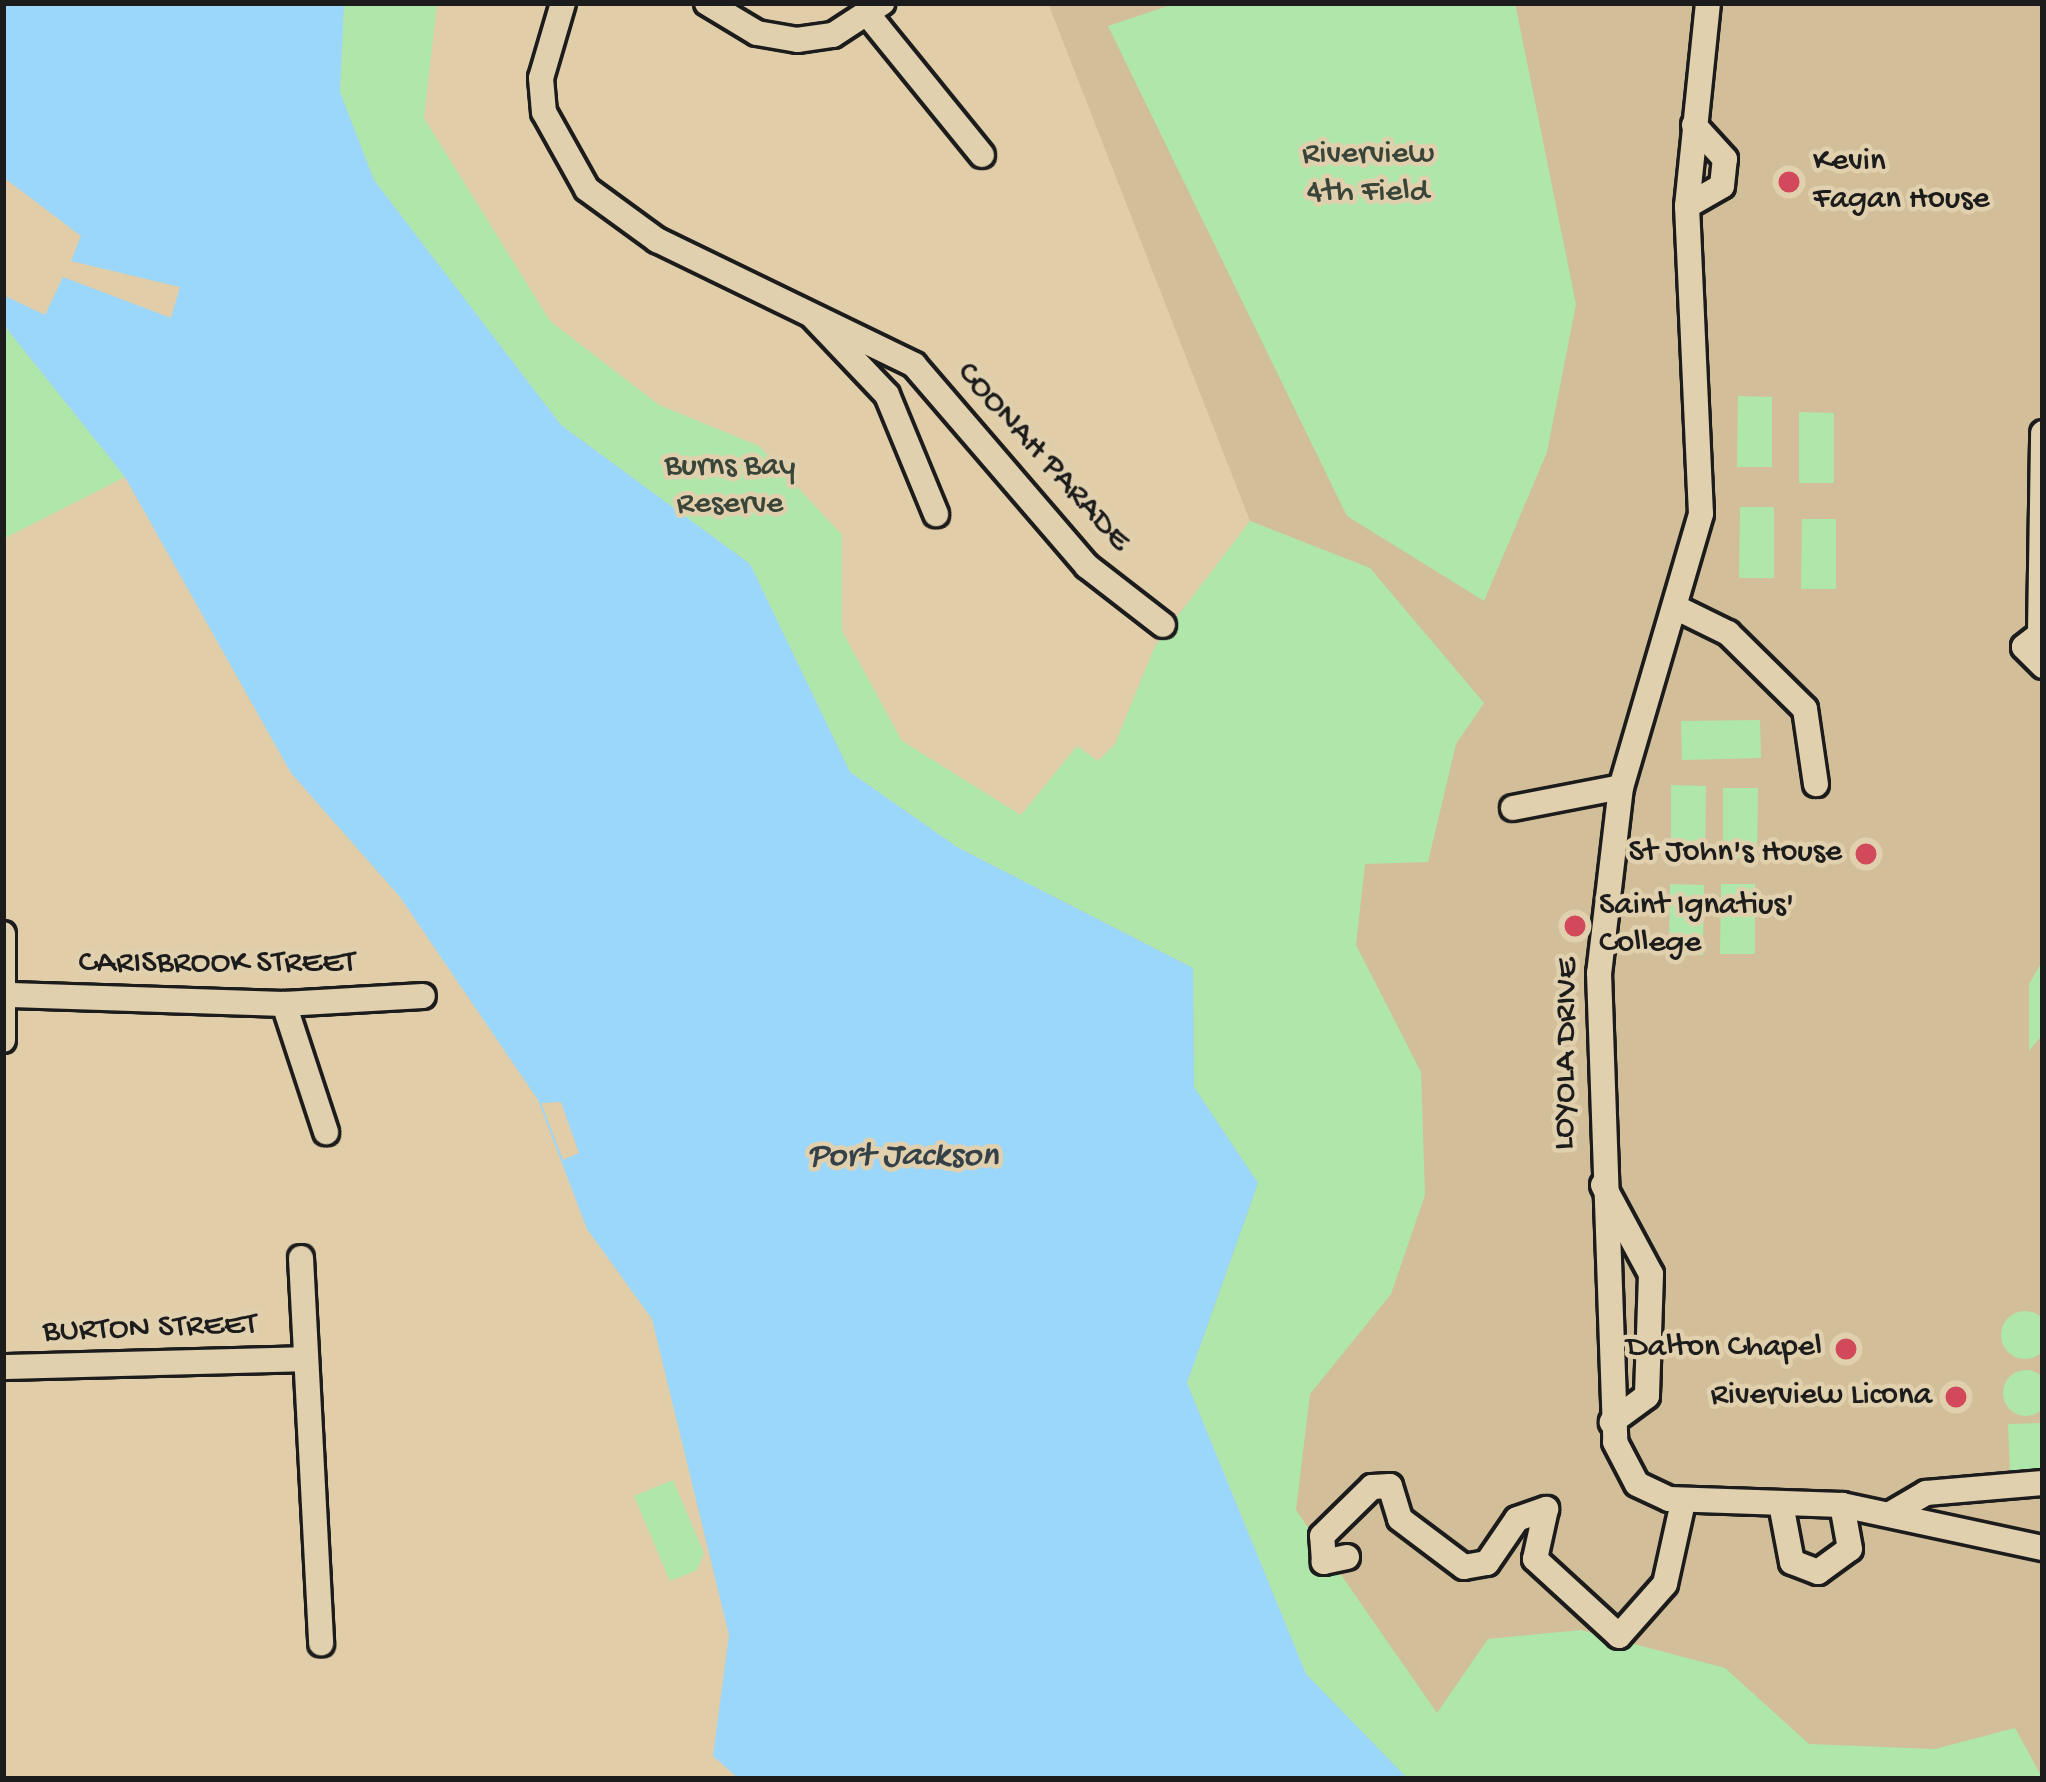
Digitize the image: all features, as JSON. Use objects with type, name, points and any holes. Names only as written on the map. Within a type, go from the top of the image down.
[{"type":"street","name":"COONAH PARADE","points":[[563,3],[542,78],[571,171],[658,240],[914,365],[1087,566],[1162,626]]},
{"type":"street","name":"LOYOLA DRIVE","points":[[1708,3],[1687,206],[1702,472],[1679,609],[1621,787],[1598,992],[1599,1178],[1612,1422],[1636,1484],[1683,1502],[1842,1505],[2043,1548]]},
{"type":"street","points":[[707,5],[797,40],[875,10],[982,154]]},
{"type":"street","name":"COONAH PARADE","points":[[804,308],[887,395],[936,514]]},
{"type":"street","points":[[2043,433],[2042,632],[2024,647],[2043,667]]},
{"type":"street","points":[[1679,609],[1728,633],[1805,709],[1816,784]]},
{"type":"street","points":[[1513,808],[1621,787]]},
{"type":"street","points":[[3,934],[11,995],[3,1040]]},
{"type":"street","name":"CARISBROOK STREET","points":[[11,995],[284,1004],[423,996]]},
{"type":"street","points":[[284,1004],[326,1132]]},
{"type":"street","points":[[1599,1178],[1651,1274],[1647,1396],[1612,1422]]},
{"type":"street","points":[[301,1258],[298,1359],[318,1431],[321,1643]]},
{"type":"street","name":"BURTON STREET","points":[[3,1367],[298,1359]]},
{"type":"street","points":[[1890,1514],[1926,1493],[2043,1483]]},
{"type":"street","points":[[1347,1558],[1324,1562],[1322,1536],[1378,1486],[1394,1489],[1400,1519],[1439,1558],[1464,1567],[1487,1563],[1524,1515],[1546,1510],[1549,1524],[1534,1559],[1619,1636],[1665,1584],[1683,1502]]},
{"type":"street","points":[[1781,1504],[1792,1562],[1818,1572],[1850,1549],[1842,1505]]},
{"type":"shaded area","name":"Saint Ignatius' College","points":[[1048,3],[2043,3],[2043,1779],[1408,1779],[1306,1674],[1021,816],[1077,746],[1098,761],[1115,744],[1155,646],[1250,521]]},
{"type":"green space","name":"Burns Bay Reserve","points":[[344,3],[437,3],[424,118],[550,321],[659,405],[759,446],[842,535],[842,631],[902,741],[1021,815],[1077,746],[1098,761],[1115,744],[1155,646],[1250,521],[1370,568],[1484,703],[1456,744],[1428,862],[1365,864],[1356,945],[1421,1072],[1425,1195],[1391,1294],[1310,1394],[1296,1510],[1437,1713],[1488,1639],[1581,1630],[1725,1668],[1809,1744],[1935,1749],[2015,1728],[2043,1779],[1408,1779],[1306,1674],[1187,1383],[1258,1183],[1194,1087],[1193,968],[957,847],[850,772],[750,564],[561,425],[374,180],[340,92]]},
{"type":"green space","name":"Riverview 4th Field","points":[[1177,3],[1515,3],[1576,304],[1547,452],[1484,601],[1347,516],[1108,26]]},
{"type":"green space","points":[[3,324],[125,477],[3,539]]},
{"type":"green space","points":[[1738,396],[1772,397],[1772,467],[1737,467]]},
{"type":"green space","points":[[1799,412],[1834,413],[1834,483],[1799,483]]},
{"type":"green space","points":[[1740,507],[1774,507],[1774,578],[1739,578]]},
{"type":"green space","points":[[1802,519],[1836,519],[1836,589],[1801,589]]},
{"type":"green space","points":[[1760,720],[1761,758],[1682,760],[1681,721]]},
{"type":"green space","points":[[1671,785],[1706,786],[1705,856],[1671,856]]},
{"type":"green space","points":[[1723,788],[1758,788],[1757,858],[1723,858]]},
{"type":"green space","points":[[1670,884],[1704,885],[1703,955],[1669,955]]},
{"type":"green space","points":[[1721,884],[1755,884],[1755,954],[1720,954]]},
{"type":"green space","points":[[2043,960],[2043,1034],[2029,1051],[2029,984]]},
{"type":"green space","points":[[2025,1311],[2042,1318],[2049,1335],[2042,1352],[2025,1359],[2008,1352],[2001,1335],[2008,1318]]},
{"type":"green space","points":[[2026,1370],[2042,1377],[2049,1393],[2042,1409],[2026,1416],[2010,1409],[2003,1393],[2010,1377]]},
{"type":"green space","points":[[2043,1423],[2043,1471],[2010,1472],[2008,1424]]},
{"type":"green space","points":[[673,1480],[704,1553],[697,1570],[670,1581],[634,1496]]},
{"type":"water","name":"Port Jackson","points":[[3,3],[344,3],[340,92],[374,180],[561,425],[750,564],[850,772],[957,847],[1193,968],[1194,1087],[1258,1183],[1187,1383],[1306,1674],[1408,1779],[739,1779],[713,1756],[729,1635],[652,1319],[587,1229],[538,1100],[400,897],[291,773],[125,477],[3,324]]},
{"type":"pier","points":[[3,177],[81,236],[71,261],[180,287],[171,318],[63,277],[45,315],[3,295]]},
{"type":"pier","points":[[561,1102],[579,1153],[563,1160],[541,1103]]},
{"type":"place","name":"Kevin Fagan House","points":[[1789,182]]},
{"type":"place","name":"St John's House","points":[[1866,854]]},
{"type":"place","name":"Saint Ignatius' College","points":[[1575,926]]},
{"type":"place","name":"Dalton Chapel","points":[[1846,1349]]},
{"type":"place","name":"Riverview Licona","points":[[1956,1397]]}]
